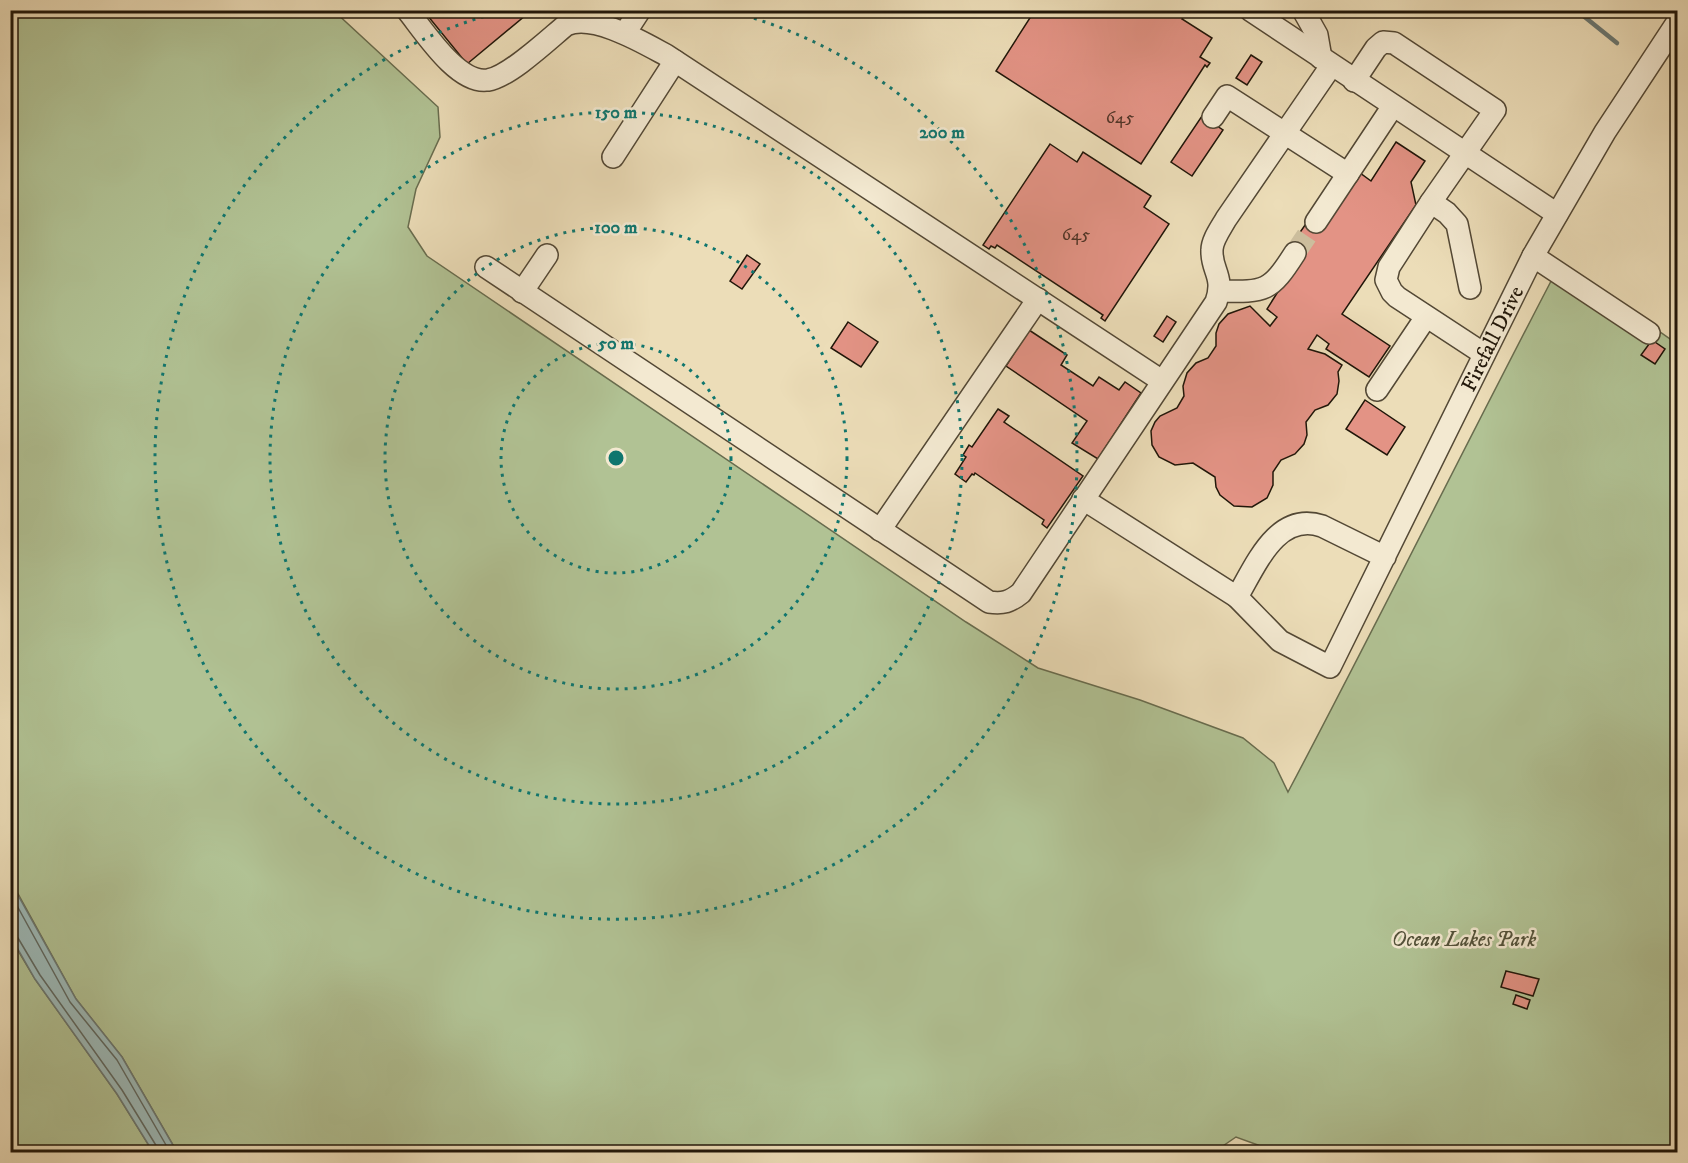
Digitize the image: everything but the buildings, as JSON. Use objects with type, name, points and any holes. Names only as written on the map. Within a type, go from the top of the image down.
[{"type":"street","points":[[408,10],[457,69],[480,80],[489,80],[508,71],[566,25],[575,21],[583,20],[625,33],[675,61],[1162,381]]},
{"type":"street","points":[[625,33],[640,10]]},
{"type":"street","points":[[1250,10],[1557,214]]},
{"type":"street","points":[[486,267],[989,602],[1012,601],[1021,593],[1216,302],[1220,291],[1220,279],[1213,259],[1212,247],[1226,219],[1285,133],[1326,62],[1317,35],[1304,10]]},
{"type":"street","name":"Firefall Drive","points":[[1237,597],[1280,641],[1330,667],[1533,256],[1605,132],[1677,21]]},
{"type":"street","points":[[1354,81],[1376,48],[1383,42],[1394,43],[1495,110],[1431,202],[1386,274],[1386,280],[1392,292],[1484,354]]},
{"type":"street","points":[[613,157],[675,61]]},
{"type":"street","points":[[1213,117],[1227,96],[1348,174]]},
{"type":"street","points":[[1316,222],[1393,106]]},
{"type":"street","points":[[1431,202],[1447,213],[1456,224],[1470,288]]},
{"type":"street","points":[[1220,291],[1249,291],[1272,284],[1279,278],[1295,253]]},
{"type":"street","points":[[522,292],[548,255]]},
{"type":"street","points":[[1533,256],[1649,333]]},
{"type":"street","points":[[880,530],[1038,299]]},
{"type":"street","points":[[1377,390],[1426,317]]},
{"type":"street","points":[[1083,499],[1237,597],[1279,533],[1300,523],[1312,522],[1385,557]]},
{"type":"green space","name":"Ocean Lakes Park","points":[[11,11],[334,11],[438,107],[440,137],[416,189],[408,227],[427,256],[966,622],[1038,668],[1140,700],[1243,738],[1274,763],[1288,792],[1561,262],[1677,344],[1677,1152],[1277,1152],[1236,1137],[1214,1152],[177,1152],[122,1057],[76,999],[11,881],[10,474],[15,473],[11,460]]},
{"type":"green space","points":[[10,937],[35,979],[117,1094],[153,1152],[11,1152]]},
{"type":"water","points":[[10,881],[76,999],[122,1057],[177,1152],[153,1152],[117,1094],[35,979],[11,937]]},
{"type":"waterway","points":[[1576,10],[1617,43]]},
{"type":"tunnel","points":[[1295,253],[1316,222]]}]
